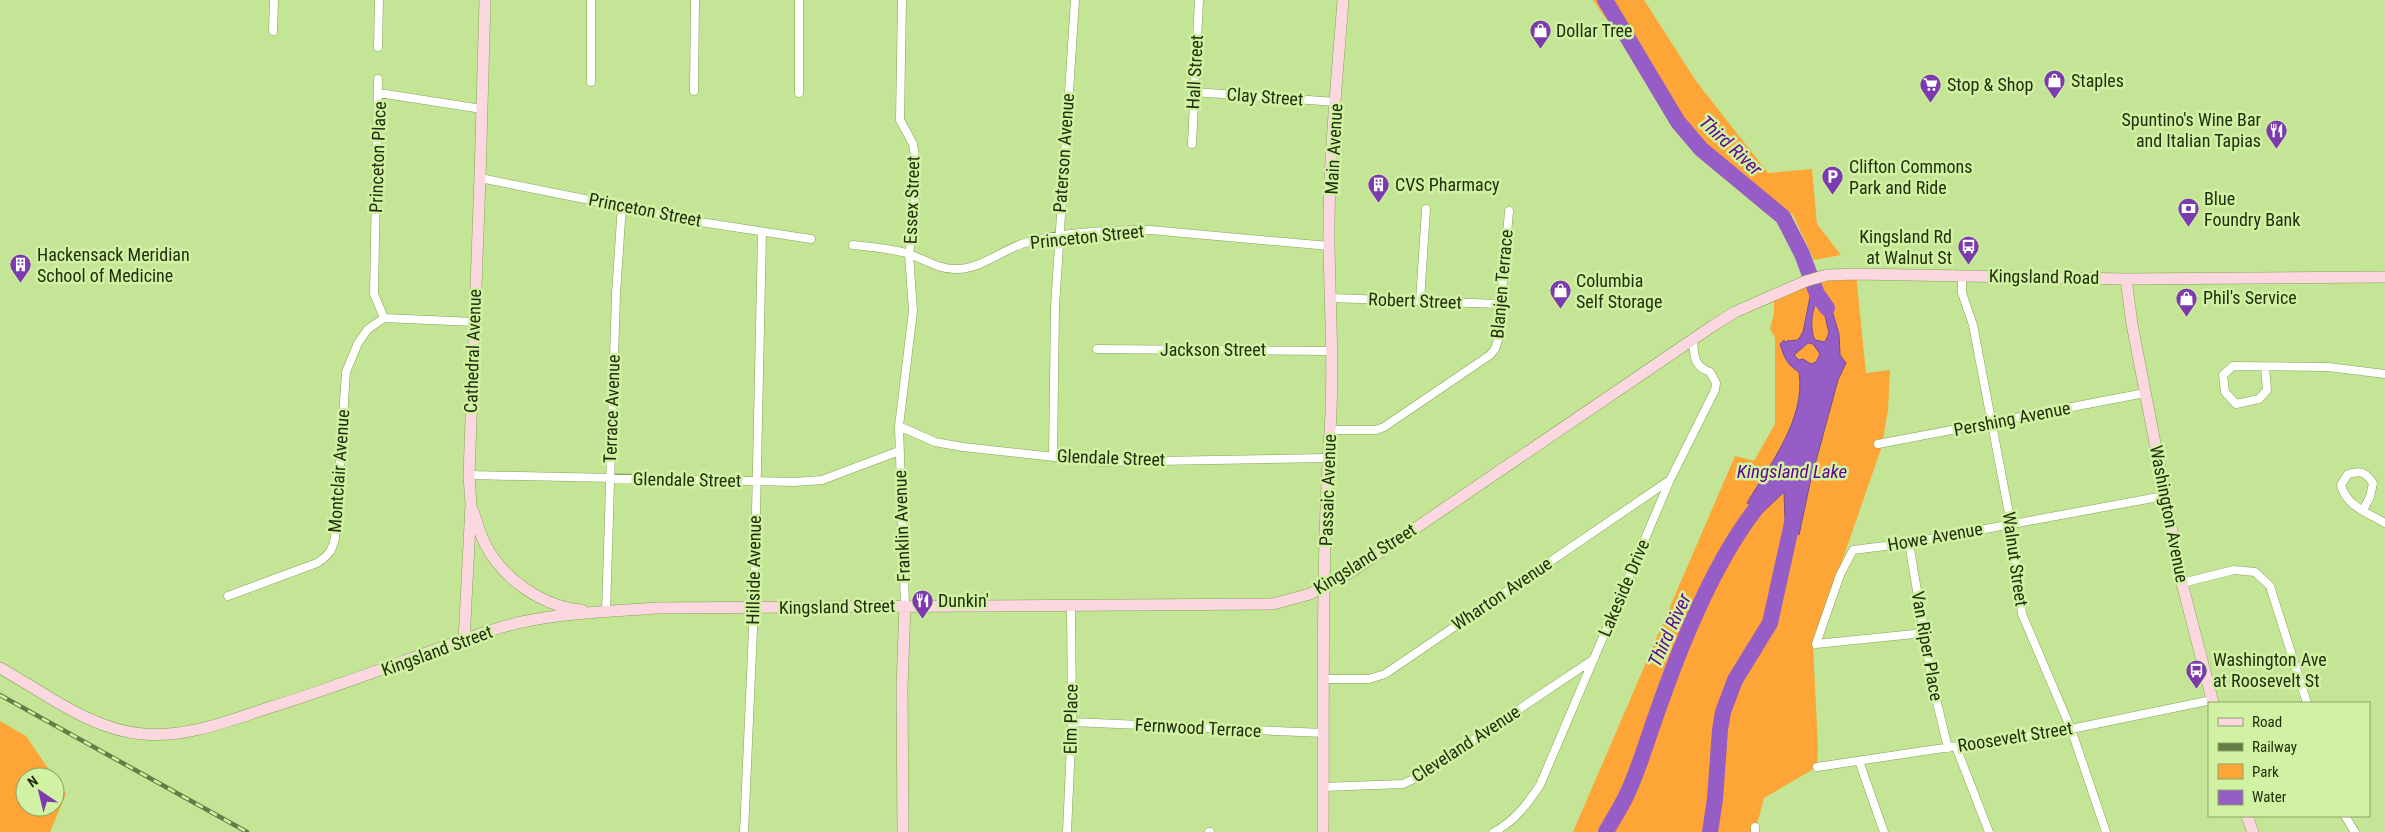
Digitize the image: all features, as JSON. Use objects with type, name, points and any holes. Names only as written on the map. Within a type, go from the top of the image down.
[{"type":"main road","name":"Cathedral Avenue","points":[[464,641],[472,505],[469,475],[480,178],[484,0]]},
{"type":"main road","name":"Main Avenue","points":[[1331,298],[1329,246],[1343,0]]},
{"type":"main road","name":"Kingsland Road","points":[[1714,325],[1748,306],[1806,281],[1819,277],[1846,274],[2126,279],[2385,277]]},
{"type":"main road","name":"Washington Avenue","points":[[2126,279],[2132,324],[2164,496],[2182,583],[2212,702]]},
{"type":"main road","name":"Passaic Avenue","points":[[1323,832],[1324,586],[1327,458],[1330,430],[1331,298]]},
{"type":"main road","name":"Kingsland Street","points":[[0,668],[61,704],[109,726],[142,734],[171,734],[228,721],[345,684],[490,631],[530,621],[606,612],[658,608],[1273,604],[1310,594],[1351,572],[1714,325]]},
{"type":"main road","points":[[472,505],[485,544],[500,566],[523,587],[547,601],[570,609],[606,612]]},
{"type":"main road","name":"Franklin Avenue","points":[[903,832],[902,688],[905,606]]},
{"type":"main road","points":[[2247,817],[2253,832]]},
{"type":"street","points":[[273,31],[274,0]]},
{"type":"street","points":[[378,47],[379,0]]},
{"type":"street","points":[[591,0],[591,82]]},
{"type":"street","points":[[694,91],[695,0]]},
{"type":"street","points":[[799,0],[799,93]]},
{"type":"street","name":"Essex Street","points":[[902,0],[900,120],[913,144],[915,156],[914,214],[910,254],[913,311]]},
{"type":"street","name":"Paterson Avenue","points":[[1054,457],[1055,307],[1058,236],[1075,0]]},
{"type":"street","name":"Hall Street","points":[[1192,144],[1199,0]]},
{"type":"street","points":[[378,79],[379,93]]},
{"type":"street","name":"Clay Street","points":[[1194,92],[1336,102]]},
{"type":"street","name":"Princeton Place","points":[[384,318],[374,294],[379,93],[482,109]]},
{"type":"street","name":"Princeton Street","points":[[480,178],[762,232],[811,239]]},
{"type":"street","name":"Terrace Avenue","points":[[606,612],[616,294],[622,205]]},
{"type":"street","points":[[1420,301],[1426,209]]},
{"type":"street","name":"Blanjen Terrace","points":[[1330,430],[1376,430],[1384,427],[1490,355],[1495,349],[1498,340],[1509,210]]},
{"type":"street","name":"Princeton Street","points":[[853,245],[910,254],[956,270],[972,267],[1012,247],[1058,236],[1123,230],[1150,230],[1329,246]]},
{"type":"street","name":"Hillside Avenue","points":[[744,832],[754,607],[762,232]]},
{"type":"street","name":"Walnut Street","points":[[1962,276],[1963,298],[1973,325],[2010,524],[2022,614],[2071,729],[2106,832]]},
{"type":"street","name":"Robert Street","points":[[1331,298],[1500,304]]},
{"type":"street","name":"Franklin Avenue","points":[[905,606],[899,426],[913,311]]},
{"type":"street","points":[[384,318],[474,322]]},
{"type":"street","name":"Montclair Avenue","points":[[228,596],[317,563],[327,557],[332,551],[335,538],[346,372],[358,343],[368,329],[384,318]]},
{"type":"street","name":"Lakeside Drive","points":[[1494,832],[1527,805],[1540,785],[1670,480],[1715,390],[1716,383],[1710,372],[1703,370],[1695,362],[1693,338]]},
{"type":"street","name":"Jackson Street","points":[[1096,349],[1330,351]]},
{"type":"street","points":[[2265,367],[2267,390],[2259,400],[2236,404],[2225,392],[2223,375],[2233,366],[2328,367],[2385,374]]},
{"type":"street","name":"Pershing Avenue","points":[[1878,444],[2145,393]]},
{"type":"street","name":"Glendale Street","points":[[899,426],[935,442],[1099,462],[1327,458]]},
{"type":"street","name":"Glendale Street","points":[[469,475],[756,481],[822,480],[900,451]]},
{"type":"street","points":[[2362,510],[2370,497],[2373,483],[2367,474],[2359,471],[2348,474],[2341,485],[2343,494],[2349,502],[2362,510],[2385,522]]},
{"type":"street","name":"Wharton Avenue","points":[[1324,679],[1369,679],[1385,674],[1670,480]]},
{"type":"street","name":"Howe Avenue","points":[[1924,633],[1816,644],[1840,575],[1853,550],[1909,544],[2164,496]]},
{"type":"street","name":"Van Riper Place","points":[[1909,544],[1933,686],[1952,747],[1989,832]]},
{"type":"street","points":[[2182,583],[2234,570],[2255,572],[2270,586],[2307,702]]},
{"type":"street","name":"Elm Place","points":[[1067,832],[1072,722],[1071,605]]},
{"type":"street","name":"Cleveland Avenue","points":[[1324,787],[1403,784],[1594,659]]},
{"type":"street","name":"Roosevelt Street","points":[[1817,767],[2071,729],[2208,703]]},
{"type":"street","name":"Fernwood Terrace","points":[[1072,722],[1324,733]]},
{"type":"street","points":[[1859,761],[1884,832]]},
{"type":"street","points":[[2346,817],[2355,832]]},
{"type":"green space","points":[[1593,0],[1644,0],[1696,81],[1768,173],[1812,169],[1817,224],[1841,255],[1814,260],[1793,215],[1678,122]]},
{"type":"green space","points":[[1856,274],[1866,373],[1890,370],[1888,410],[1882,446],[1813,645],[1818,748],[1817,767],[1764,798],[1755,832],[1573,832],[1735,456],[1754,461],[1775,424],[1775,338],[1770,329],[1774,314],[1774,294],[1806,281],[1809,290],[1821,286],[1819,277]]},
{"type":"green space","points":[[0,721],[26,736],[47,767],[15,767],[15,817],[56,817],[50,832],[0,832]]},
{"type":"water","name":"Kingsland Lake","points":[[1820,289],[1831,307],[1839,334],[1840,355],[1846,363],[1838,380],[1810,483],[1799,535],[1785,521],[1784,492],[1763,512],[1747,503],[1775,457],[1792,424],[1800,390],[1799,372],[1786,360],[1780,344],[1784,340],[1786,343],[1787,341],[1798,340],[1803,332],[1811,292]],"holes":[[[1817,302],[1823,308],[1829,333],[1825,342],[1815,340],[1812,332],[1812,315]],[[1808,343],[1813,344],[1820,354],[1816,362],[1811,364],[1803,359],[1799,360],[1794,355]]]},
{"type":"waterway","name":"Third River","points":[[1605,0],[1678,122],[1701,149],[1783,217],[1802,254],[1817,294],[1827,308]]},
{"type":"waterway","name":"Third River","points":[[1606,832],[1632,782],[1679,654],[1704,595],[1735,539],[1770,492]]},
{"type":"waterway","name":"Third River","points":[[1710,832],[1723,712],[1735,680],[1770,623],[1796,505]]},
{"type":"railway","points":[[0,695],[247,832]]},
{"type":"place","name":"Dollar Tree","points":[[1540,50]]},
{"type":"place","name":"Staples","points":[[2055,100]]},
{"type":"place","name":"Stop & Shop","points":[[1931,104]]},
{"type":"place","name":"Spuntino's Wine Bar and Italian Tapias","points":[[2277,149]]},
{"type":"place","name":"Clifton Commons Park and Ride","points":[[1833,196]]},
{"type":"place","name":"CVS Pharmacy","points":[[1379,204]]},
{"type":"place","name":"Blue Foundry Bank","points":[[2188,228]]},
{"type":"place","name":"Kingsland Rd at Walnut St","points":[[1968,266]]},
{"type":"place","name":"Hackensack Meridian School of Medicine","points":[[21,284]]},
{"type":"place","name":"Columbia Self Storage","points":[[1560,310]]},
{"type":"place","name":"Phil's Service","points":[[2187,317]]},
{"type":"place","name":"Dunkin'","points":[[922,620]]},
{"type":"place","name":"Washington Ave at Roosevelt St","points":[[2197,689]]}]
